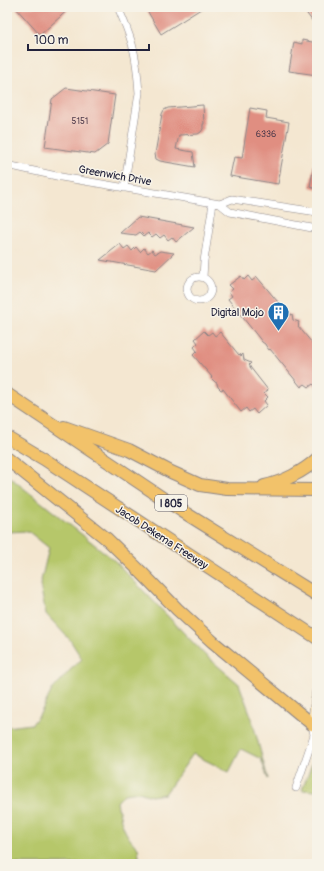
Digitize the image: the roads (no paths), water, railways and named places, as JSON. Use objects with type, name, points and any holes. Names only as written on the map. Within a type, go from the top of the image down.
[{"type":"highway","name":"I 805","points":[[7,394],[182,511],[317,595]]},
{"type":"highway","points":[[48,421],[129,450],[200,485],[248,490],[317,490]]},
{"type":"highway","name":"Jacob Dekema Freeway","points":[[7,437],[44,459],[317,638]]},
{"type":"highway","points":[[7,459],[107,539],[177,609],[213,642],[314,724]]},
{"type":"highway","points":[[248,490],[273,484],[292,476],[317,459]]},
{"type":"main road","points":[[314,724],[317,690]]},
{"type":"street","points":[[118,7],[128,30],[135,52],[139,93],[124,188]]},
{"type":"street","name":"Greenwich Drive","points":[[7,165],[61,177],[216,204],[230,212],[317,229]]},
{"type":"street","name":"Greenwich Drive","points":[[216,204],[232,199],[317,212]]},
{"type":"street","points":[[202,277],[216,204]]},
{"type":"street","points":[[296,788],[314,735],[314,724]]},
{"type":"place","name":"Digital Mojo","points":[[279,332]]}]
